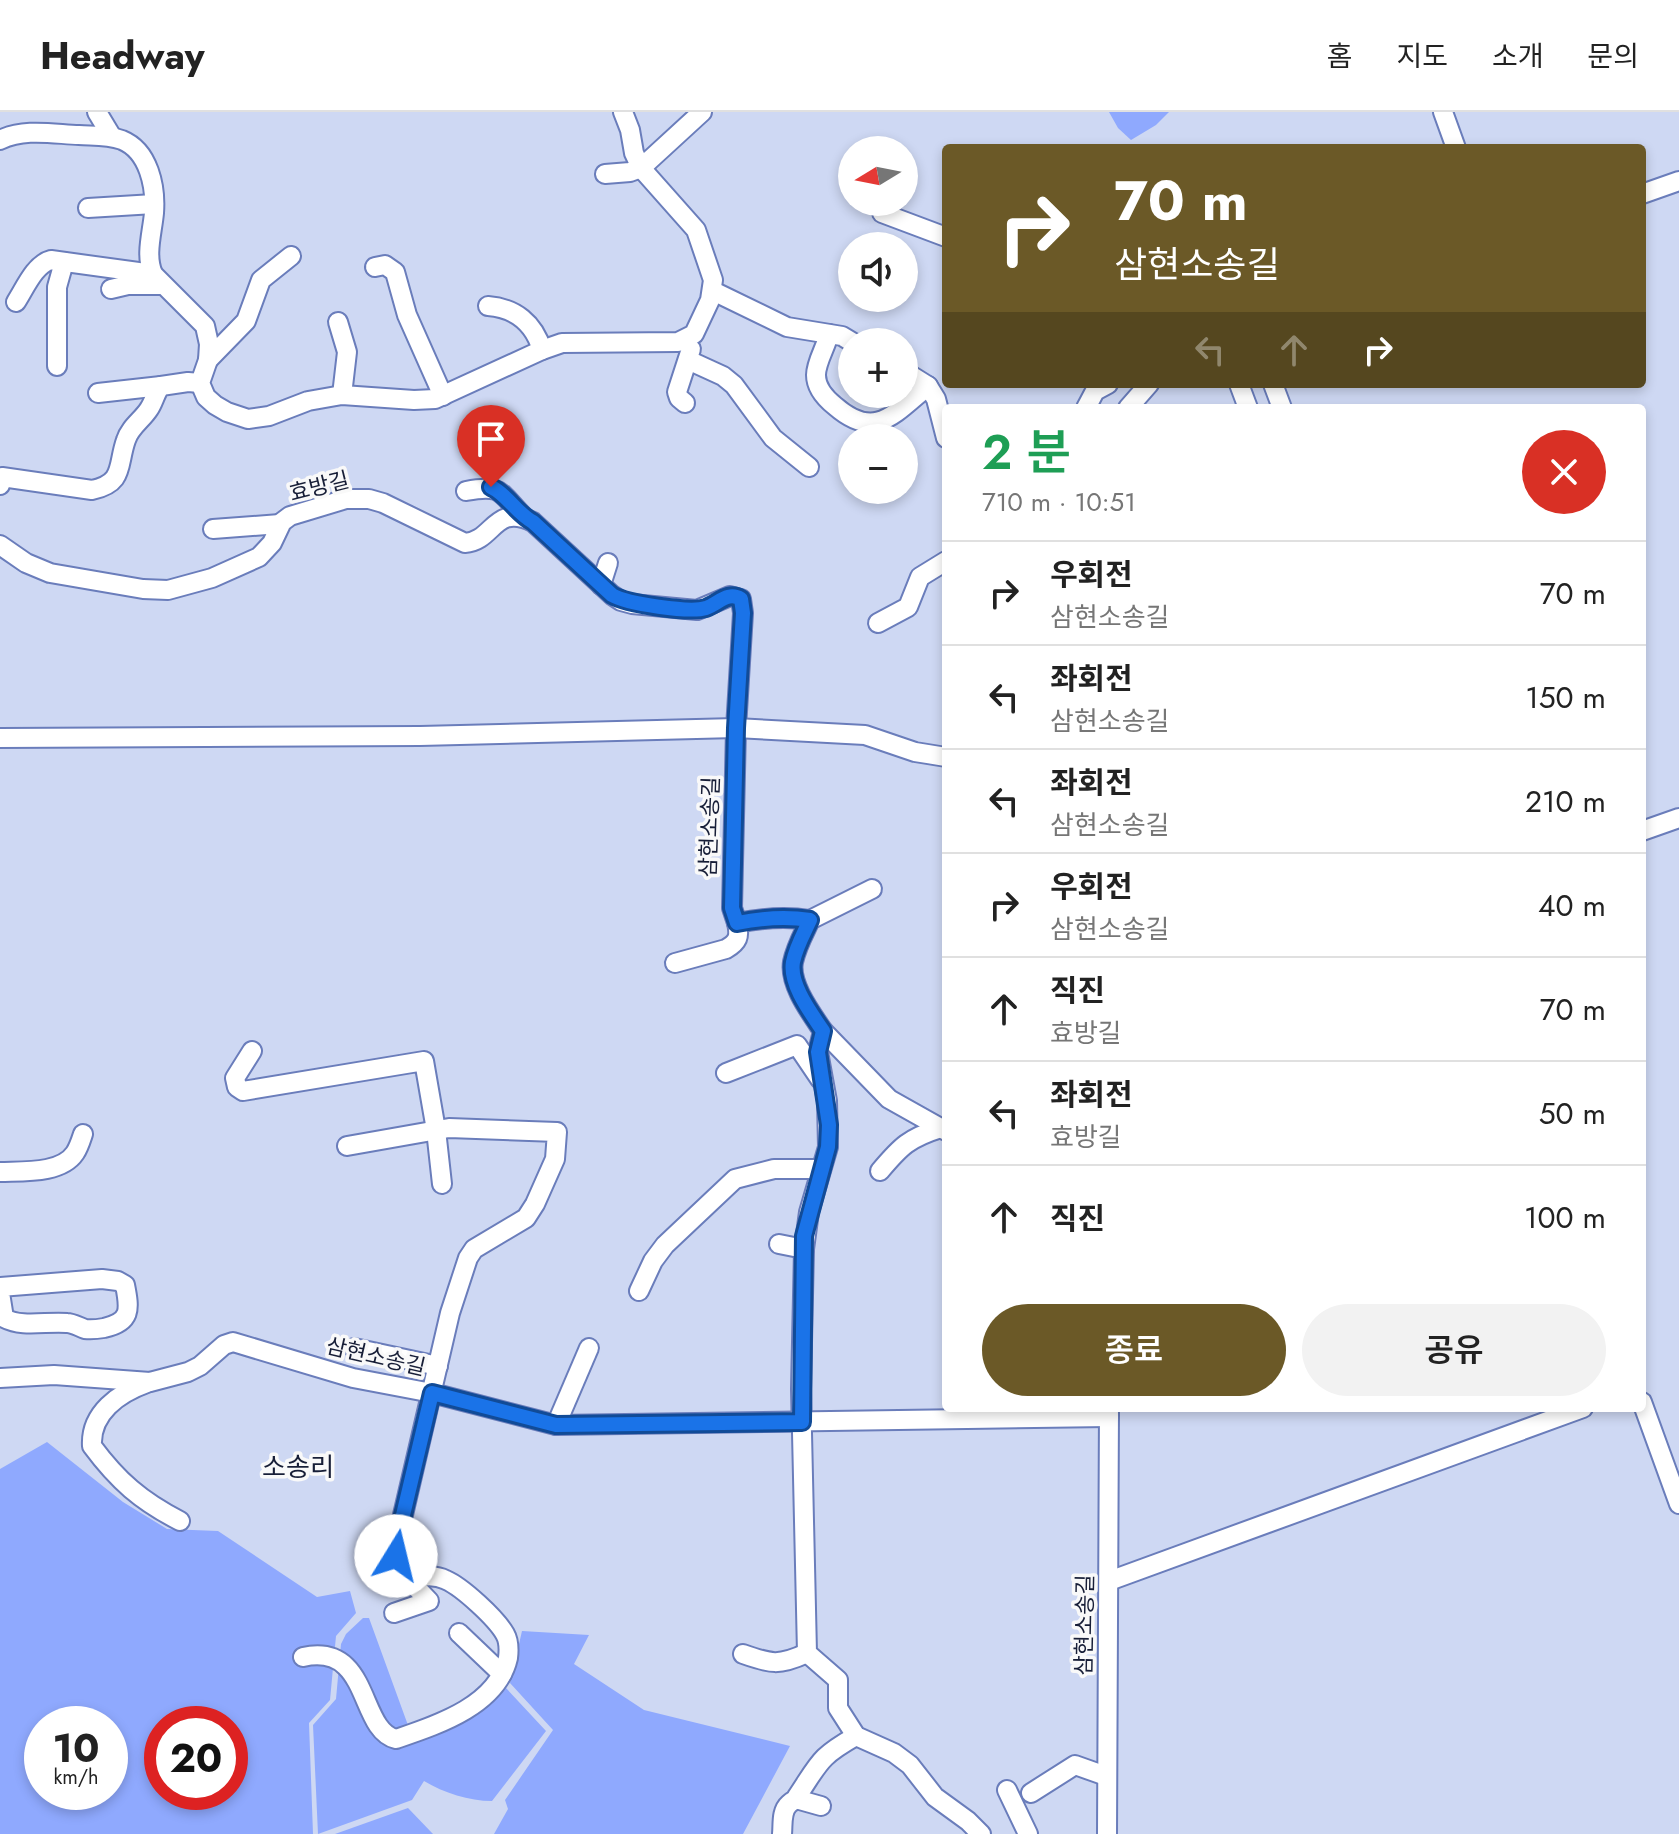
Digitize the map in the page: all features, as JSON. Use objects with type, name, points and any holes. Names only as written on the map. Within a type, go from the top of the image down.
[{"type":"street","points":[[97,112],[112,137]]},
{"type":"street","points":[[624,112],[641,168],[696,230],[713,280],[713,291],[694,334],[677,392],[685,403]]},
{"type":"street","points":[[605,174],[641,168],[702,112]]},
{"type":"street","points":[[1443,112],[1455,144]]},
{"type":"street","points":[[0,140],[17,133],[112,137],[124,141],[141,154],[150,175],[154,204],[149,257],[159,280],[205,326],[209,344],[208,360],[200,383],[206,397],[227,412],[248,419],[269,416],[308,401],[342,395],[414,400],[443,396],[542,350],[574,341],[664,344],[678,342],[694,334]]},
{"type":"street","points":[[1646,193],[1679,181]]},
{"type":"street","points":[[88,208],[154,204]]},
{"type":"street","points":[[890,216],[942,236]]},
{"type":"street","points":[[208,360],[246,321],[261,280],[291,256]]},
{"type":"street","points":[[16,302],[45,261],[159,280]]},
{"type":"street","points":[[57,366],[57,287],[64,262]]},
{"type":"street","points":[[375,267],[385,265],[395,272],[407,315],[443,396]]},
{"type":"street","points":[[111,289],[159,280]]},
{"type":"street","points":[[713,291],[787,327],[838,335]]},
{"type":"street","points":[[488,306],[506,307],[514,311],[539,339],[542,350]]},
{"type":"street","points":[[338,322],[347,352],[342,395]]},
{"type":"street","points":[[829,334],[817,370],[818,386],[827,400],[851,420],[876,424],[928,386]]},
{"type":"street","points":[[688,360],[723,376],[734,385],[773,438],[809,467]]},
{"type":"street","points":[[918,380],[928,386],[936,399],[942,422]]},
{"type":"street","points":[[98,393],[200,383]]},
{"type":"street","points":[[1,480],[92,490],[112,482],[121,469],[125,441],[131,429],[147,413],[161,386]]},
{"type":"street","points":[[1088,404],[1095,391],[1101,388]]},
{"type":"street","points":[[1131,404],[1145,388]]},
{"type":"street","points":[[466,491],[491,487],[498,490],[612,595],[632,604],[697,610],[730,596],[741,599],[743,613],[736,728]]},
{"type":"street","name":"효방길","points":[[0,545],[26,563],[50,573],[143,589],[168,590],[212,578],[259,557],[272,543],[280,524],[290,516],[358,498],[383,503],[465,543],[477,539],[504,518],[512,515],[524,517]]},
{"type":"street","points":[[213,529],[280,524]]},
{"type":"street","points":[[601,585],[608,563]]},
{"type":"street","points":[[878,623],[908,607],[920,577],[942,563]]},
{"type":"street","points":[[0,738],[420,736],[736,728],[865,735],[915,752],[942,756]]},
{"type":"street","name":"삼현소송길","points":[[736,728],[731,891],[737,923]]},
{"type":"street","points":[[1646,830],[1679,818]]},
{"type":"street","points":[[675,963],[726,949],[738,941],[737,923],[760,918],[810,920],[872,889]]},
{"type":"street","points":[[810,920],[793,964],[793,975],[823,1031],[889,1099],[942,1128]]},
{"type":"street","points":[[823,1031],[818,1052],[829,1125],[828,1147],[809,1212],[804,1249],[802,1422],[807,1653],[838,1680],[838,1708],[856,1736],[902,1759],[935,1797],[981,1834]]},
{"type":"street","points":[[726,1073],[797,1045],[823,1084]]},
{"type":"street","points":[[252,1051],[235,1078],[237,1087],[243,1091],[424,1061],[442,1184]]},
{"type":"street","points":[[347,1146],[449,1128],[557,1132],[555,1159],[526,1218],[474,1249],[468,1258],[450,1313],[396,1556],[409,1580],[429,1601],[394,1613]]},
{"type":"street","points":[[880,1171],[900,1146],[910,1139],[942,1129]]},
{"type":"street","points":[[0,1172],[49,1168],[64,1163],[75,1154],[83,1134]]},
{"type":"street","points":[[639,1291],[653,1261],[665,1245],[735,1179],[774,1169],[821,1169]]},
{"type":"street","points":[[779,1244],[804,1249]]},
{"type":"street","points":[[0,1287],[102,1279],[118,1281],[125,1285],[127,1313],[125,1320],[118,1325],[95,1329],[68,1323],[9,1321],[4,1318],[0,1293]]},
{"type":"street","name":"삼현소송길","points":[[0,1378],[54,1375],[150,1382],[188,1372],[200,1366],[224,1345],[233,1342],[353,1378],[432,1393],[556,1425],[1109,1413],[1107,1834]]},
{"type":"street","points":[[354,1348],[438,1366]]},
{"type":"street","points":[[556,1425],[589,1348]]},
{"type":"street","points":[[150,1382],[136,1387],[108,1406],[97,1421],[92,1446],[130,1491],[150,1506],[180,1521]]},
{"type":"street","points":[[1109,1581],[1572,1412]]},
{"type":"street","points":[[1646,1412],[1679,1504]]},
{"type":"street","points":[[303,1657],[312,1655],[341,1661],[352,1672],[379,1724],[390,1737],[396,1739],[464,1710],[487,1693],[502,1674],[509,1643],[505,1633],[445,1579],[423,1576],[409,1580]]},
{"type":"street","points":[[459,1633],[502,1674]]},
{"type":"street","points":[[743,1654],[775,1664],[807,1653]]},
{"type":"street","points":[[782,1834],[787,1806],[796,1799],[821,1759],[856,1736]]},
{"type":"street","points":[[1031,1793],[1075,1765],[1106,1776]]},
{"type":"street","points":[[1007,1790],[1028,1834]]},
{"type":"street","points":[[796,1799],[821,1806]]},
{"type":"shaded area","points":[[1109,112],[1169,112],[1156,125],[1131,140],[1118,128]]},
{"type":"shaded area","points":[[47,1442],[123,1502],[167,1529],[218,1531],[317,1597],[350,1591],[356,1613],[336,1636],[330,1700],[309,1723],[313,1834],[0,1834],[0,1469]]},
{"type":"shaded area","points":[[363,1618],[369,1618],[413,1739],[506,1688],[546,1731],[492,1801],[457,1796],[424,1781],[412,1800],[318,1834],[313,1725],[336,1699],[341,1644],[346,1634]]},
{"type":"shaded area","points":[[522,1631],[589,1635],[574,1664],[644,1710],[790,1746],[743,1834],[494,1834],[508,1809],[505,1800],[553,1730],[510,1683]]},
{"type":"shaded area","points":[[408,1808],[433,1834],[335,1834]]},
{"type":"district","name":"소송리","points":[[298,1467]]},
{"type":"route","points":[[396,1556],[412,1472],[432,1393],[556,1425],[802,1422],[804,1236],[828,1147],[827,1101],[818,1052],[823,1031],[793,975],[793,964],[810,920],[760,918],[737,923],[732,908],[736,728],[743,613],[741,599],[737,595],[730,596],[697,610],[621,601],[491,487]]}]
